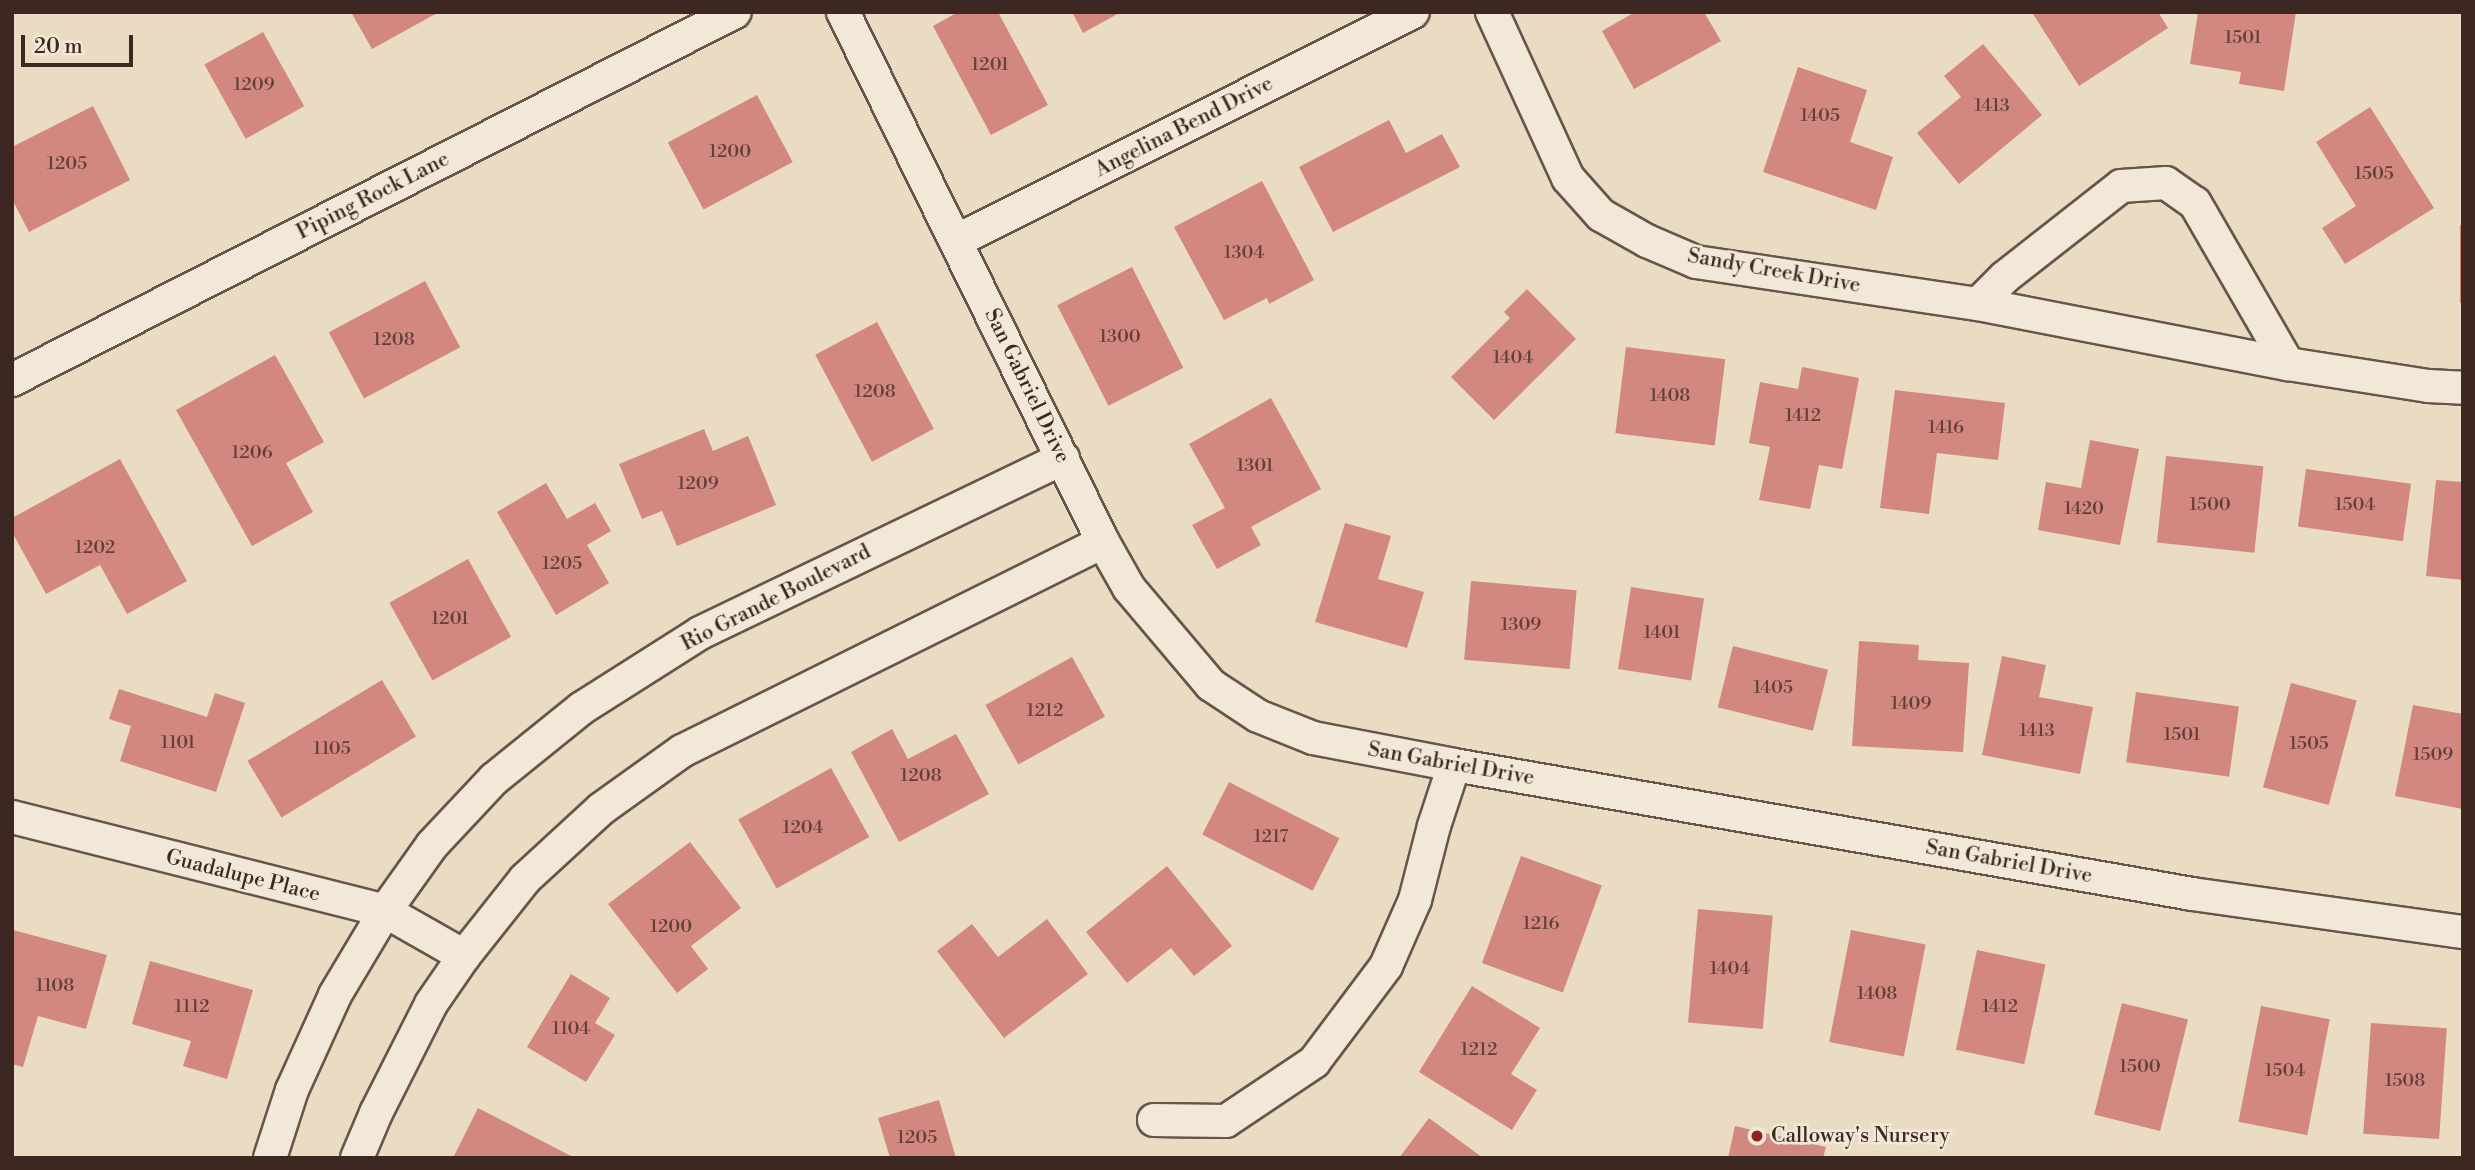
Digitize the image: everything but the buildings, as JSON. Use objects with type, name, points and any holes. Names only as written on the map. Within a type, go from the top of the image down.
[{"type":"street","name":"Piping Rock Lane","points":[[12,380],[735,12]]},
{"type":"street","name":"San Gabriel Drive","points":[[843,12],[1103,542],[1129,588],[1211,685],[1258,716],[1313,738],[1454,765],[2192,894],[2463,932]]},
{"type":"street","name":"Angelina Bend Drive","points":[[956,242],[1413,12]]},
{"type":"street","name":"Sandy Creek Drive","points":[[1492,12],[1568,178],[1601,215],[1647,241],[1696,262],[1978,304],[2288,364],[2428,386],[2463,388]]},
{"type":"street","points":[[1978,304],[2005,276],[2121,186],[2166,183],[2195,203],[2288,364]]},
{"type":"street","name":"Rio Grande Boulevard","points":[[270,1158],[292,1090],[334,995],[385,911],[432,845],[494,779],[582,708],[700,633],[1063,458]]},
{"type":"street","points":[[357,1158],[376,1113],[431,1004],[464,956],[524,879],[601,809],[682,751],[1103,542]]},
{"type":"street","points":[[1154,1120],[1226,1121],[1314,1062],[1386,966],[1415,900],[1434,826],[1454,765]]},
{"type":"street","name":"Guadalupe Place","points":[[12,817],[385,911],[464,956]]},
{"type":"place","name":"Calloway's Nursery","points":[[1757,1136]]}]
